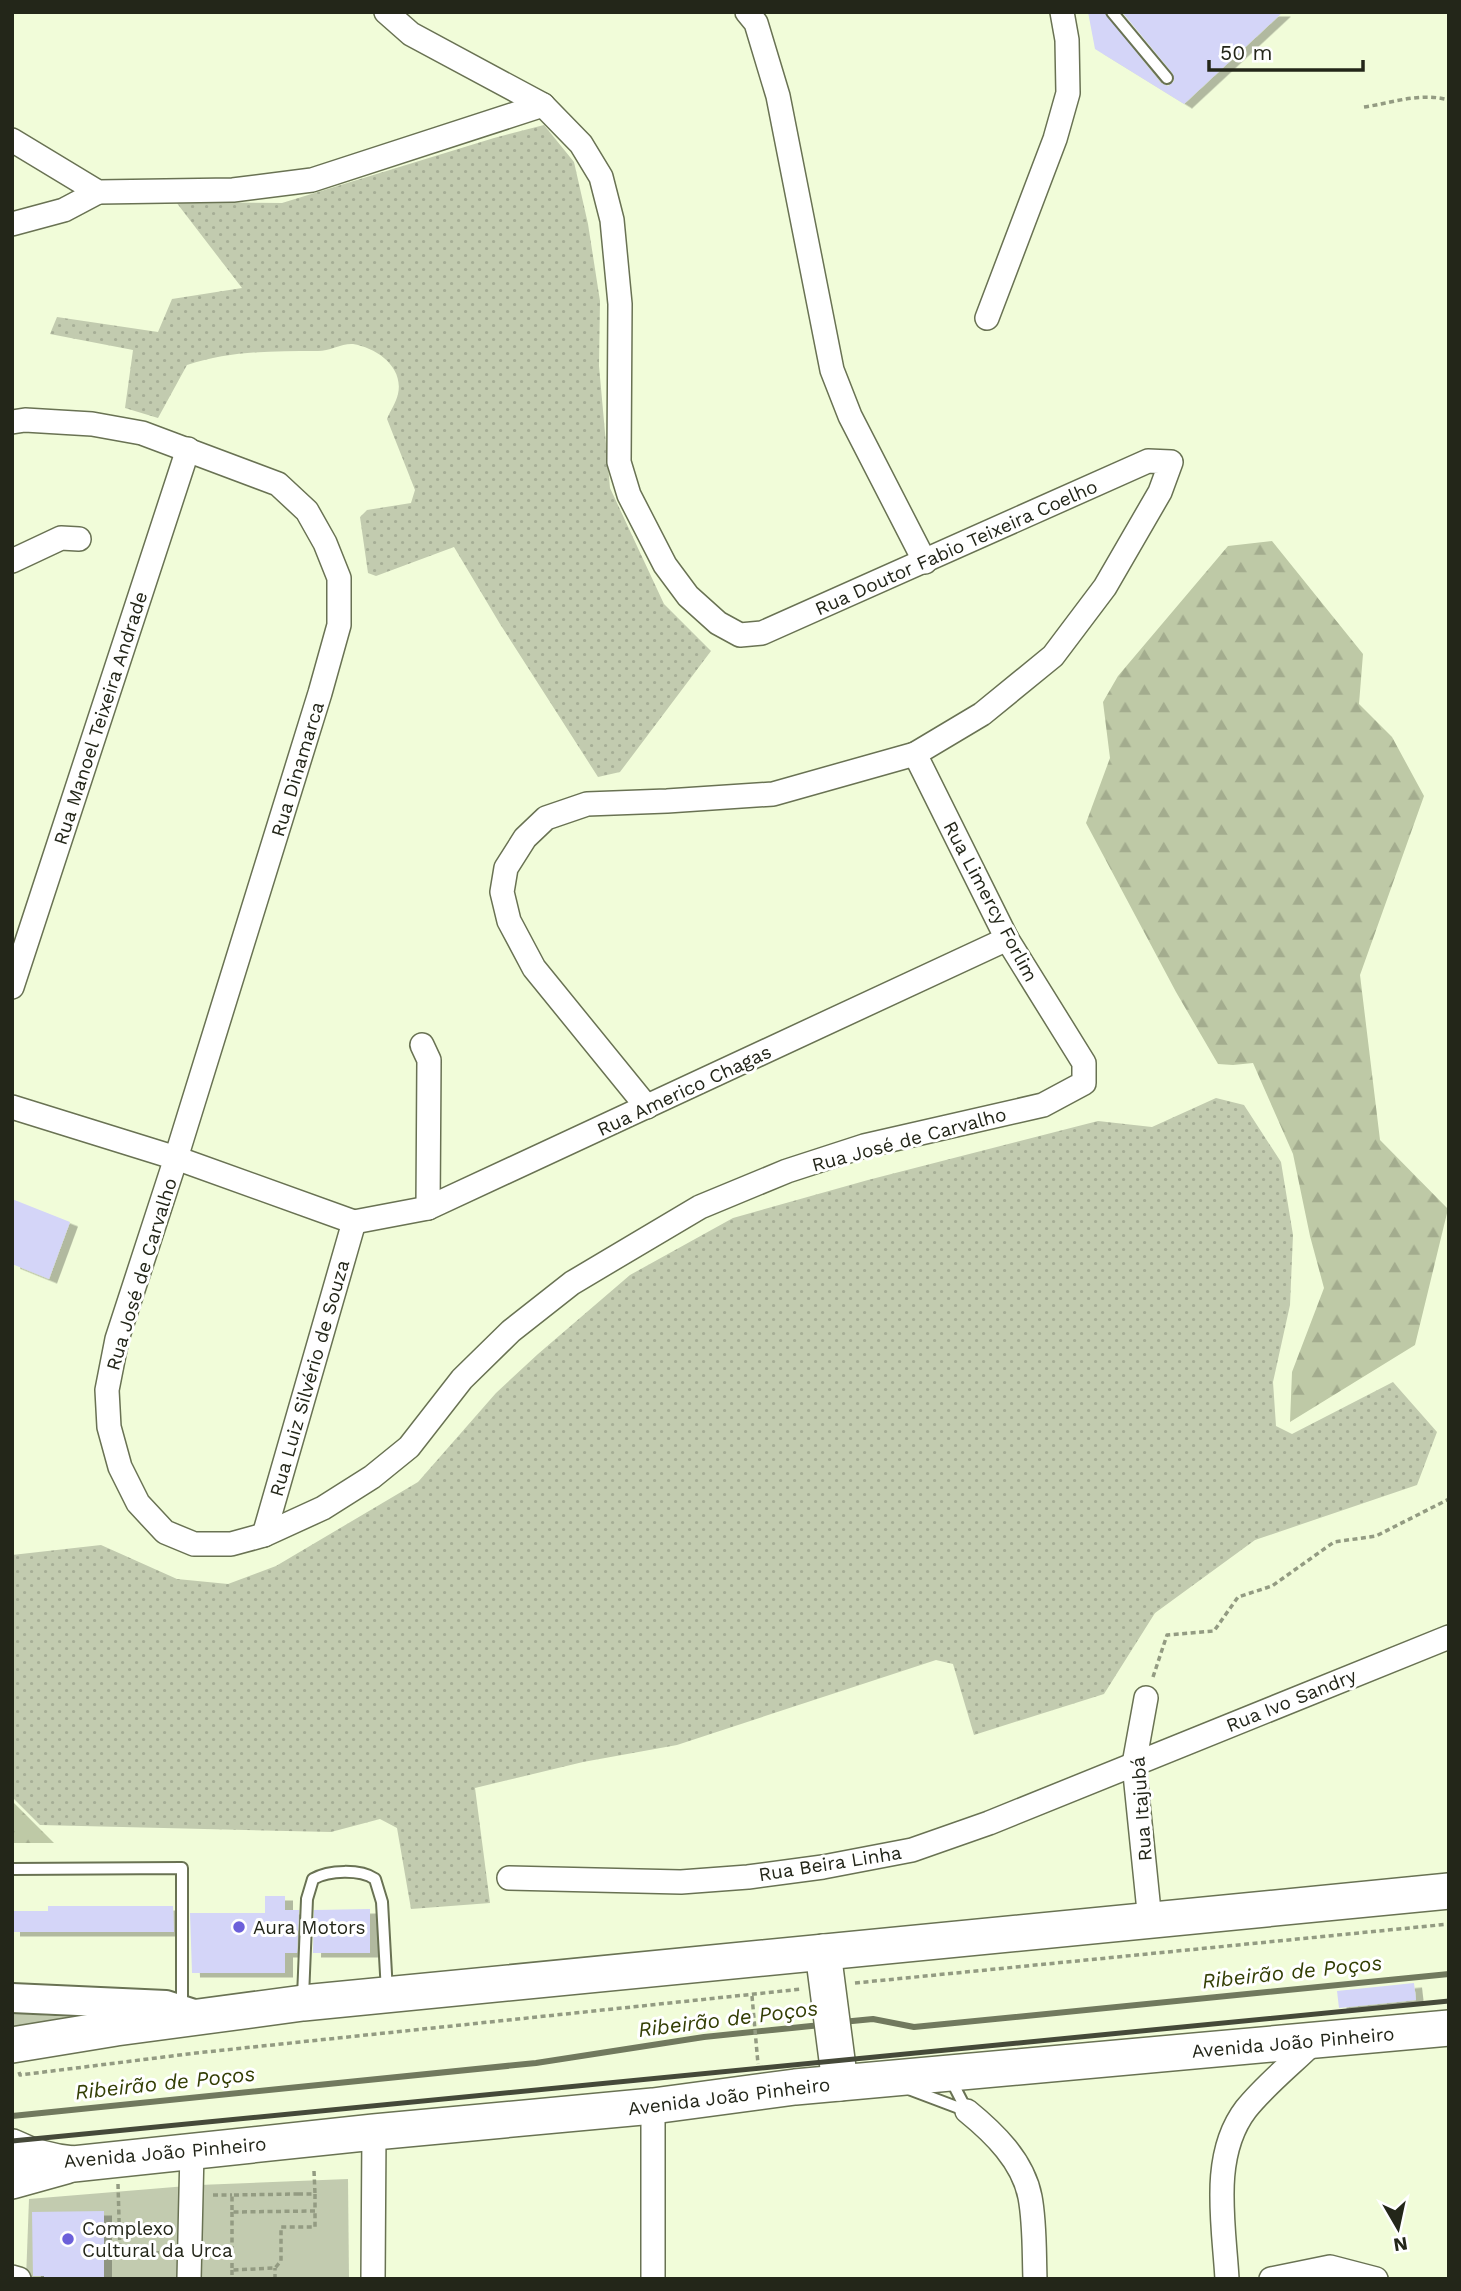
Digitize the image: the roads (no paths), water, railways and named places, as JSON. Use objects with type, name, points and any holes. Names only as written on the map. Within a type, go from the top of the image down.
[{"type":"main road","points":[[15,2054],[191,2013],[388,1995],[825,1969],[1150,1921],[1449,1891]]},
{"type":"main road","points":[[825,1969],[838,2072]]},
{"type":"main road","name":"Avenida João Pinheiro","points":[[12,2147],[51,2162],[73,2164],[653,2106],[838,2072],[881,2079],[1449,2028]]},
{"type":"main road","points":[[12,2181],[73,2164]]},
{"type":"street","points":[[386,12],[411,34],[543,105]]},
{"type":"street","points":[[747,12],[756,23],[778,96],[832,370],[850,416],[925,562]]},
{"type":"street","points":[[987,318],[1055,139],[1068,93],[1067,40],[1062,12]]},
{"type":"street","points":[[12,224],[64,211],[98,192],[233,190],[312,180],[543,105]]},
{"type":"street","name":"Rua Doutor Fabio Teixeira Coelho","points":[[543,105],[581,144],[601,177],[612,220],[620,304],[620,462],[629,495],[665,565],[688,596],[718,623],[740,635],[762,633],[1148,461],[1171,462],[1160,492],[1104,587],[1053,656],[982,713],[915,754]]},
{"type":"street","points":[[12,140],[98,192]]},
{"type":"street","name":"Rua Dinamarca","points":[[12,422],[25,420],[92,424],[142,433],[278,484],[307,511],[325,543],[339,578],[339,625],[320,693],[176,1158]]},
{"type":"street","name":"Rua Manoel Teixeira Andrade","points":[[12,987],[188,449]]},
{"type":"street","points":[[12,561],[61,538],[79,539]]},
{"type":"street","points":[[647,1107],[534,968],[509,921],[502,892],[506,867],[525,838],[546,818],[587,804],[667,802],[774,794],[915,754]]},
{"type":"street","name":"Rua Limercy Forlim","points":[[915,754],[1007,939],[1084,1063],[1084,1083]]},
{"type":"street","name":"Rua Americo Chagas","points":[[354,1222],[428,1208],[1007,939]]},
{"type":"street","points":[[422,1045],[429,1060],[428,1208]]},
{"type":"street","name":"Rua José de Carvalho","points":[[176,1158],[117,1339],[107,1391],[108,1427],[120,1466],[138,1503],[165,1532],[194,1544],[231,1544],[264,1535],[323,1508],[372,1477],[409,1447],[461,1379],[510,1331],[572,1283],[700,1207],[787,1171],[864,1146],[1042,1105],[1084,1083]]},
{"type":"street","points":[[12,1107],[176,1158],[354,1222]]},
{"type":"street","name":"Rua Luiz Silvério de Souza","points":[[264,1535],[354,1222]]},
{"type":"street","name":"Rua Ivo Sandry","points":[[1134,1764],[1449,1637]]},
{"type":"street","name":"Rua Itajubá","points":[[1146,1698],[1134,1764],[1150,1921]]},
{"type":"street","name":"Rua Beira Linha","points":[[509,1878],[681,1882],[823,1867],[912,1850],[989,1823],[1134,1764]]},
{"type":"street","points":[[12,1998],[166,2005],[191,2013]]},
{"type":"street","points":[[1227,2279],[1222,2176],[1229,2143],[1245,2110],[1316,2040]]},
{"type":"street","points":[[1269,2086],[1271,2045]]},
{"type":"street","points":[[653,2106],[653,2279]]},
{"type":"street","points":[[967,2111],[994,2133],[1018,2165],[1030,2196],[1035,2279]]},
{"type":"street","points":[[373,2279],[374,2132]]},
{"type":"street","points":[[190,2279],[192,2151]]},
{"type":"street","points":[[1271,2279],[1330,2267],[1376,2279]]},
{"type":"street","points":[[12,2277],[19,2279]]},
{"type":"lane","points":[[1112,12],[1167,78]]},
{"type":"lane","points":[[12,1869],[182,1868],[191,2013]]},
{"type":"lane","points":[[303,2003],[307,1899],[313,1879],[323,1873],[366,1873],[375,1879],[382,1902],[388,1995]]},
{"type":"lane","points":[[947,2073],[967,2111]]},
{"type":"lane","points":[[881,2079],[967,2111]]},
{"type":"waterway","name":"Ribeirão de Poços","points":[[842,2022],[873,2019],[914,2027],[1449,1974]]},
{"type":"waterway","name":"Ribeirão de Poços","points":[[12,2116],[536,2063],[704,2037],[821,2025]]},
{"type":"railway","points":[[12,2141],[1449,2001]]},
{"type":"place","name":"Aura Motors","points":[[239,1927]]},
{"type":"place","name":"Complexo Cultural da Urca","points":[[68,2239]]}]
